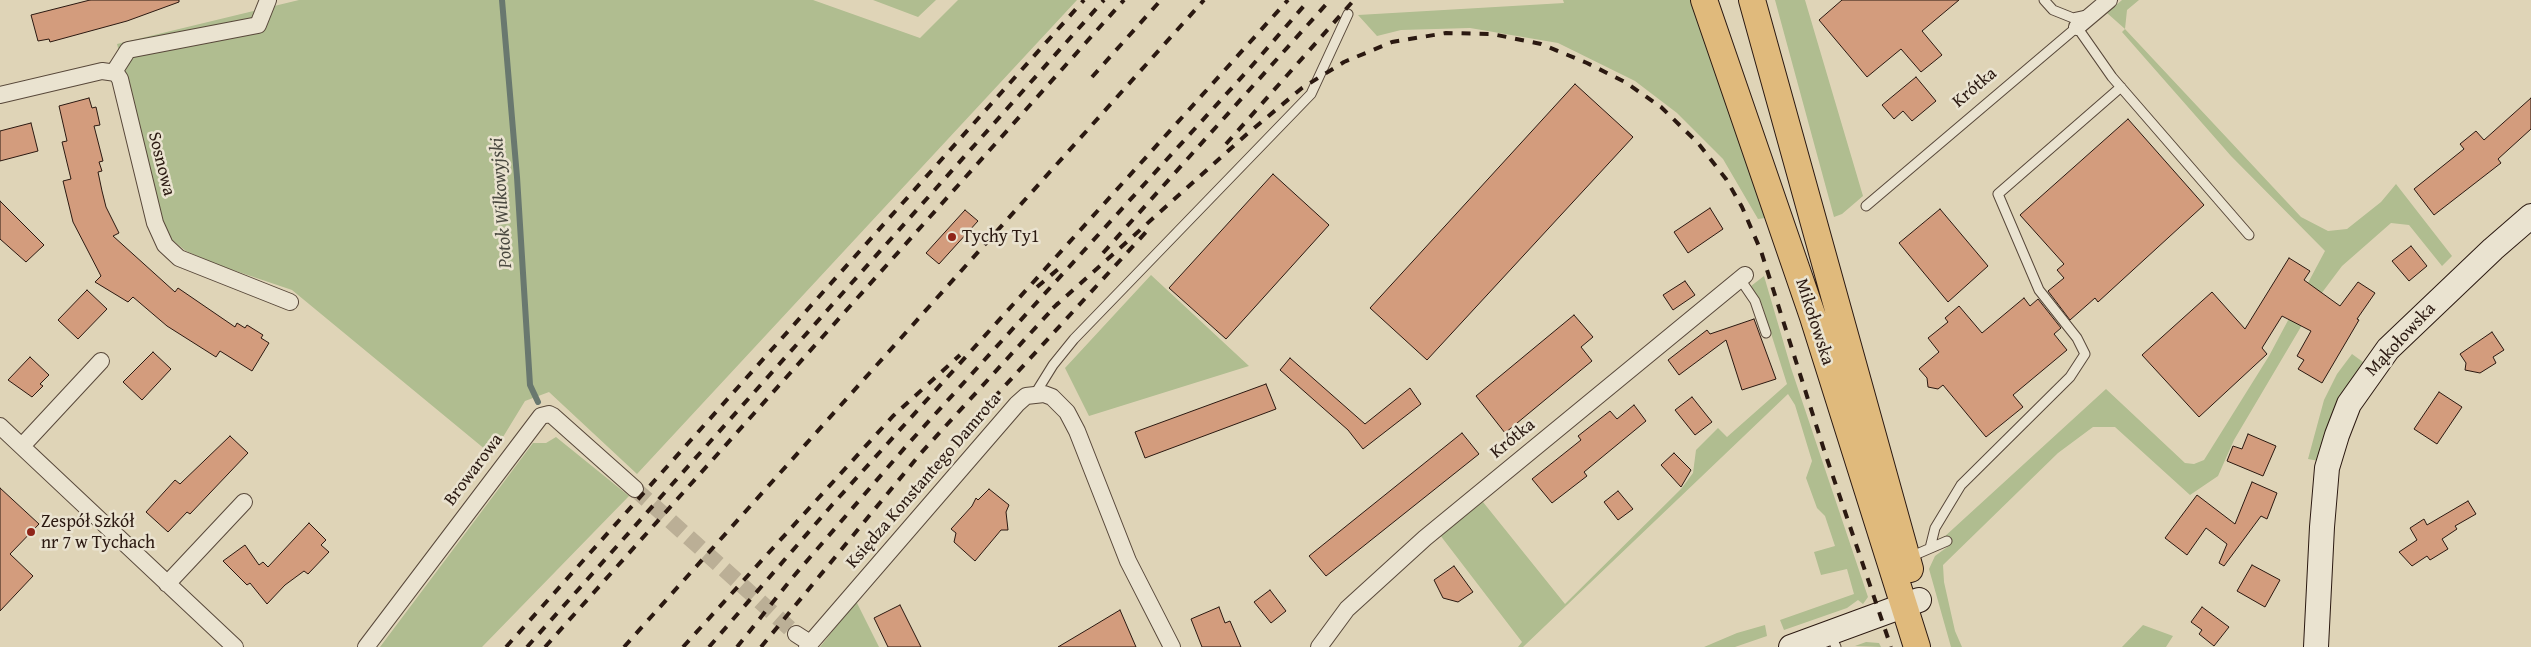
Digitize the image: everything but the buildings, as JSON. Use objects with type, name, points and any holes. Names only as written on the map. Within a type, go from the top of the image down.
[{"type":"main road","name":"Mikołowska","points":[[1704,0],[1911,603],[1929,647]]},
{"type":"main road","name":"Mikołowska","points":[[1752,0],[1919,554],[1911,603],[1917,647]]},
{"type":"street","points":[[0,95],[102,71],[114,72],[128,50],[258,25],[268,0]]},
{"type":"street","name":"Krótka","points":[[2077,27],[2109,0]]},
{"type":"street","name":"Sosnowa","points":[[114,72],[120,79],[155,223],[165,246],[179,258],[290,302]]},
{"type":"street","name":"Mąkołowska","points":[[2316,647],[2327,468],[2336,435],[2349,404],[2388,349],[2493,249],[2531,216]]},
{"type":"street","name":"Krótka","points":[[1320,647],[1347,609],[1425,538],[1742,277]]},
{"type":"street","points":[[22,446],[101,362]]},
{"type":"street","points":[[1035,394],[1052,397],[1066,412],[1077,431],[1128,561],[1172,647]]},
{"type":"street","name":"Księdza Konstantego Damrota","points":[[809,645],[1018,404],[1026,396],[1035,394]]},
{"type":"street","name":"Browarowa","points":[[366,647],[541,416],[546,414],[553,416],[635,489]]},
{"type":"street","points":[[0,426],[235,647]]},
{"type":"street","points":[[168,584],[244,502]]},
{"type":"street","points":[[1791,647],[1833,640],[1911,603]]},
{"type":"street","points":[[796,634],[809,645]]},
{"type":"lane","points":[[2044,0],[2053,10],[2073,18],[2092,14]]},
{"type":"lane","points":[[1035,394],[1053,365],[1074,339],[1311,94],[1348,14]]},
{"type":"lane","points":[[2077,27],[2121,87],[2249,234]]},
{"type":"lane","name":"Krótka","points":[[1866,206],[2077,27]]},
{"type":"lane","points":[[1919,554],[1961,485],[2070,377],[2085,354],[2077,338],[2040,290],[1998,194],[2121,87]]},
{"type":"lane","points":[[1742,277],[1755,301],[1766,333]]},
{"type":"lane","points":[[1919,554],[1946,542]]},
{"type":"green space","points":[[299,0],[813,0],[920,38],[958,0],[1077,0],[637,474],[549,392],[525,401],[492,455],[292,290],[218,265],[186,251],[172,240],[161,219],[117,44]]},
{"type":"green space","points":[[873,0],[936,0],[918,17]]},
{"type":"green space","points":[[1563,0],[1691,0],[1765,218],[1758,219],[1723,159],[1677,113],[1635,81],[1558,43],[1470,28],[1401,30],[1377,36],[1358,15],[1564,3]]},
{"type":"green space","points":[[1775,0],[1805,0],[1863,196],[1842,214],[1834,217]]},
{"type":"green space","points":[[2122,0],[2139,0],[2127,10],[2125,29],[2107,13]]},
{"type":"green space","points":[[2125,29],[2301,217],[2328,231],[2347,229],[2381,202],[2396,184],[2452,256],[2442,266],[2409,225],[2391,223],[2342,266],[2318,298],[2234,440],[2218,476],[2190,495],[2115,427],[2093,427],[2058,453],[1943,565],[1944,582],[1955,631],[1962,647],[1951,647],[1929,569],[1935,556],[1950,545],[1943,538],[2106,389],[2185,463],[2194,464],[2204,460],[2269,356],[2325,251],[2231,156],[2122,32]]},
{"type":"green space","points":[[1151,275],[1249,366],[1089,416],[1065,368]]},
{"type":"green space","points":[[1764,276],[1791,368],[1868,597],[1863,604],[1858,600],[1847,608],[1784,630],[1780,620],[1854,594],[1847,569],[1821,575],[1814,552],[1835,546],[1825,516],[1817,508],[1806,478],[1812,461],[1795,405],[1788,394],[1523,647],[1518,647],[1522,642],[1440,535],[1483,502],[1565,604],[1681,489],[1693,473],[1696,450],[1718,428],[1727,437],[1787,384],[1762,305],[1751,286]]},
{"type":"green space","points":[[2352,354],[2363,362],[2337,405],[2319,461],[2308,459],[2324,400],[2337,374]]},
{"type":"green space","points":[[556,437],[629,496],[482,647],[380,647],[533,443],[546,443]]},
{"type":"green space","points":[[856,601],[879,647],[820,647]]},
{"type":"green space","points":[[1765,625],[1767,636],[1735,647],[1704,647],[1737,633]]},
{"type":"green space","points":[[2143,625],[2173,636],[2166,647],[2122,647]]},
{"type":"green space","points":[[1866,642],[1879,643],[1881,647],[1855,646]]},
{"type":"waterway","name":"Potok Wilkowyjski","points":[[502,0],[517,177],[530,385],[538,402]]},
{"type":"tunnel","points":[[635,489],[796,634]]},
{"type":"railway","points":[[506,647],[1084,0]]},
{"type":"railway","points":[[527,647],[1104,0]]},
{"type":"railway","points":[[545,647],[1124,0]]},
{"type":"railway","points":[[1092,77],[1161,0]]},
{"type":"railway","points":[[624,647],[1204,0]]},
{"type":"railway","points":[[709,647],[832,505],[1288,0]]},
{"type":"railway","points":[[737,647],[793,577],[908,444],[1250,68],[1309,0]]},
{"type":"railway","points":[[1103,253],[1330,0]]},
{"type":"railway","points":[[1226,144],[1354,0]]},
{"type":"railway","points":[[1053,308],[1247,134],[1302,88],[1344,62],[1392,42],[1446,33],[1492,34],[1541,44],[1587,63],[1625,82],[1661,107],[1698,143],[1726,179],[1742,207],[1761,251],[1825,453],[1891,647]]},
{"type":"railway","points":[[957,438],[1147,231]]},
{"type":"railway","points":[[1037,287],[1063,265]]},
{"type":"railway","points":[[761,647],[921,453],[1058,303]]},
{"type":"railway","points":[[683,647],[893,416],[960,355]]},
{"type":"place","name":"Tychy Ty1","points":[[952,237]]},
{"type":"place","name":"Zespół Szkół nr 7 w Tychach","points":[[31,532]]}]
